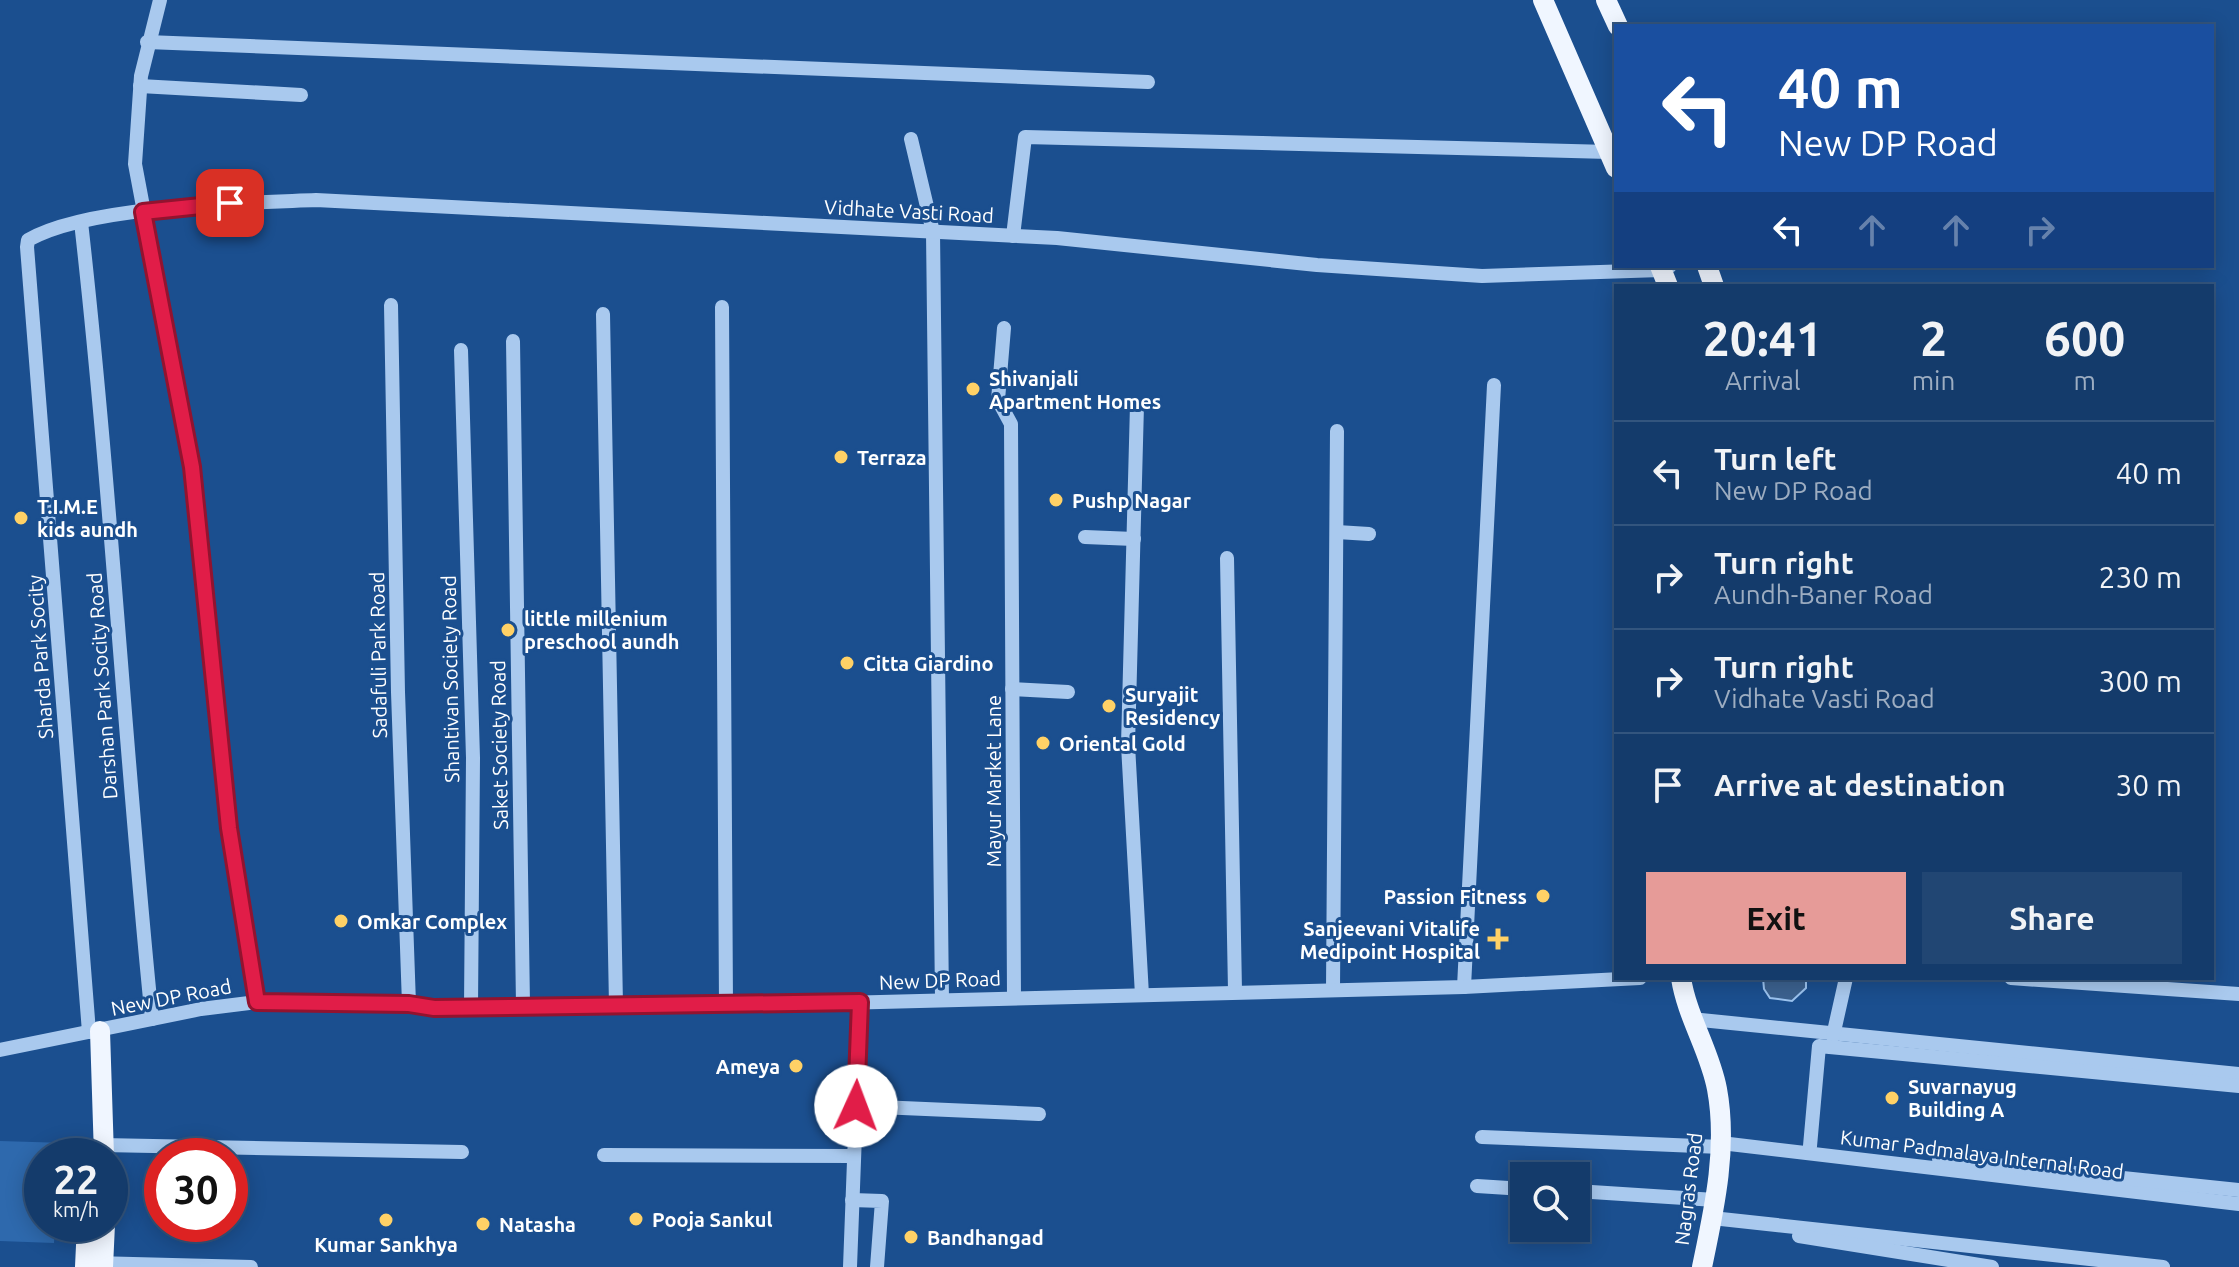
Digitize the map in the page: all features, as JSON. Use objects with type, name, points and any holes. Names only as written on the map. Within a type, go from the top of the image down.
[{"type":"main road","points":[[1543,0],[1612,160]]},
{"type":"main road","points":[[1606,0],[1617,24]]},
{"type":"main road","name":"Nagras Road","points":[[1681,980],[1691,1019],[1717,1088],[1720,1142],[1713,1213],[1702,1267]]},
{"type":"main road","points":[[95,1032],[100,1138]]},
{"type":"main road","points":[[90,1242],[94,1265]]},
{"type":"main road","points":[[94,1265],[100,1242]]},
{"type":"street","points":[[160,0],[147,42],[140,86],[135,164],[192,467],[229,828],[257,1002]]},
{"type":"street","points":[[147,42],[1148,82]]},
{"type":"street","points":[[140,86],[301,95]]},
{"type":"street","points":[[1013,236],[1025,137],[1612,160]]},
{"type":"street","points":[[911,139],[933,232],[942,999]]},
{"type":"street","name":"Vidhate Vasti Road","points":[[143,212],[230,203],[316,200],[1013,236],[1482,276],[1665,272]]},
{"type":"street","points":[[81,222],[143,212]]},
{"type":"street","name":"Darshan Park Socity Road","points":[[81,222],[99,378],[134,840],[152,1019]]},
{"type":"street","name":"Sharda Park Socity","points":[[81,222],[35,236],[28,240],[27,247],[95,1032]]},
{"type":"street","name":"Sadafuli Park Road","points":[[391,305],[398,692],[409,1004]]},
{"type":"street","points":[[722,307],[726,1006]]},
{"type":"street","points":[[603,314],[616,1005]]},
{"type":"street","name":"Mayur Market Lane","points":[[1004,328],[998,400],[1011,424],[1014,998]]},
{"type":"street","name":"Saket Society Road","points":[[513,341],[523,1005]]},
{"type":"street","name":"Shantivan Society Road","points":[[461,350],[473,758],[471,1007]]},
{"type":"street","points":[[1464,987],[1494,385]]},
{"type":"street","points":[[1137,405],[1128,745],[1142,995]]},
{"type":"street","points":[[1333,990],[1337,431]]},
{"type":"street","points":[[1337,532],[1369,534]]},
{"type":"street","points":[[1085,537],[1134,539]]},
{"type":"street","points":[[1227,558],[1235,991]]},
{"type":"street","points":[[1012,689],[1068,692]]},
{"type":"street","name":"New DP Road","points":[[0,1050],[152,1019],[257,1002],[409,1004],[434,1008],[726,1006],[1464,987],[1614,979]]},
{"type":"street","points":[[1833,1036],[1846,980]]},
{"type":"street","points":[[2040,980],[2239,994]]},
{"type":"street","points":[[850,1267],[860,1002]]},
{"type":"street","points":[[1691,1019],[1833,1036],[2239,1074]]},
{"type":"street","points":[[1810,1146],[1819,1046],[2239,1086]]},
{"type":"street","points":[[856,1106],[1039,1114]]},
{"type":"street","points":[[1482,1137],[1810,1146],[2239,1190]]},
{"type":"street","name":"Kumar Padmalaya Internal Road","points":[[1720,1142],[2239,1204]]},
{"type":"street","points":[[128,1152],[462,1152]]},
{"type":"street","points":[[604,1155],[854,1156]]},
{"type":"street","points":[[1477,1186],[1510,1188]]},
{"type":"street","points":[[1590,1193],[1713,1213],[1992,1267]]},
{"type":"street","points":[[852,1200],[882,1201],[877,1267]]},
{"type":"street","points":[[1713,1213],[2163,1267]]},
{"type":"street","points":[[94,1265],[251,1267]]},
{"type":"shaded area","points":[[1763,980],[1806,980],[1806,988],[1792,1001],[1770,998],[1764,989]]},
{"type":"shaded area","points":[[0,1141],[24,1142],[24,1242],[0,1241]]},
{"type":"place","name":"Shivanjali Apartment Homes","points":[[973,389]]},
{"type":"place","name":"Terraza","points":[[841,457]]},
{"type":"place","name":"Pushp Nagar","points":[[1056,500]]},
{"type":"place","name":"T.I.M.E kids aundh","points":[[21,518]]},
{"type":"place","name":"little millenium preschool aundh","points":[[508,630]]},
{"type":"place","name":"Citta Giardino","points":[[847,663]]},
{"type":"place","name":"Suryajit Residency","points":[[1109,706]]},
{"type":"place","name":"Oriental Gold","points":[[1043,743]]},
{"type":"place","name":"Passion Fitness","points":[[1543,896]]},
{"type":"place","name":"Omkar Complex","points":[[341,921]]},
{"type":"place","name":"Sanjeevani Vitalife Medipoint Hospital","points":[[1498,939]]},
{"type":"place","name":"Ameya","points":[[796,1066]]},
{"type":"place","name":"Suvarnayug Building A","points":[[1892,1098]]},
{"type":"place","name":"Pooja Sankul","points":[[636,1219]]},
{"type":"place","name":"Kumar Sankhya","points":[[386,1220]]},
{"type":"place","name":"Natasha","points":[[483,1224]]},
{"type":"place","name":"Bandhangad","points":[[911,1237]]},
{"type":"route","points":[[230,203],[143,212],[192,467],[229,828],[257,1002],[409,1004],[434,1008],[860,1002],[856,1106]]}]
